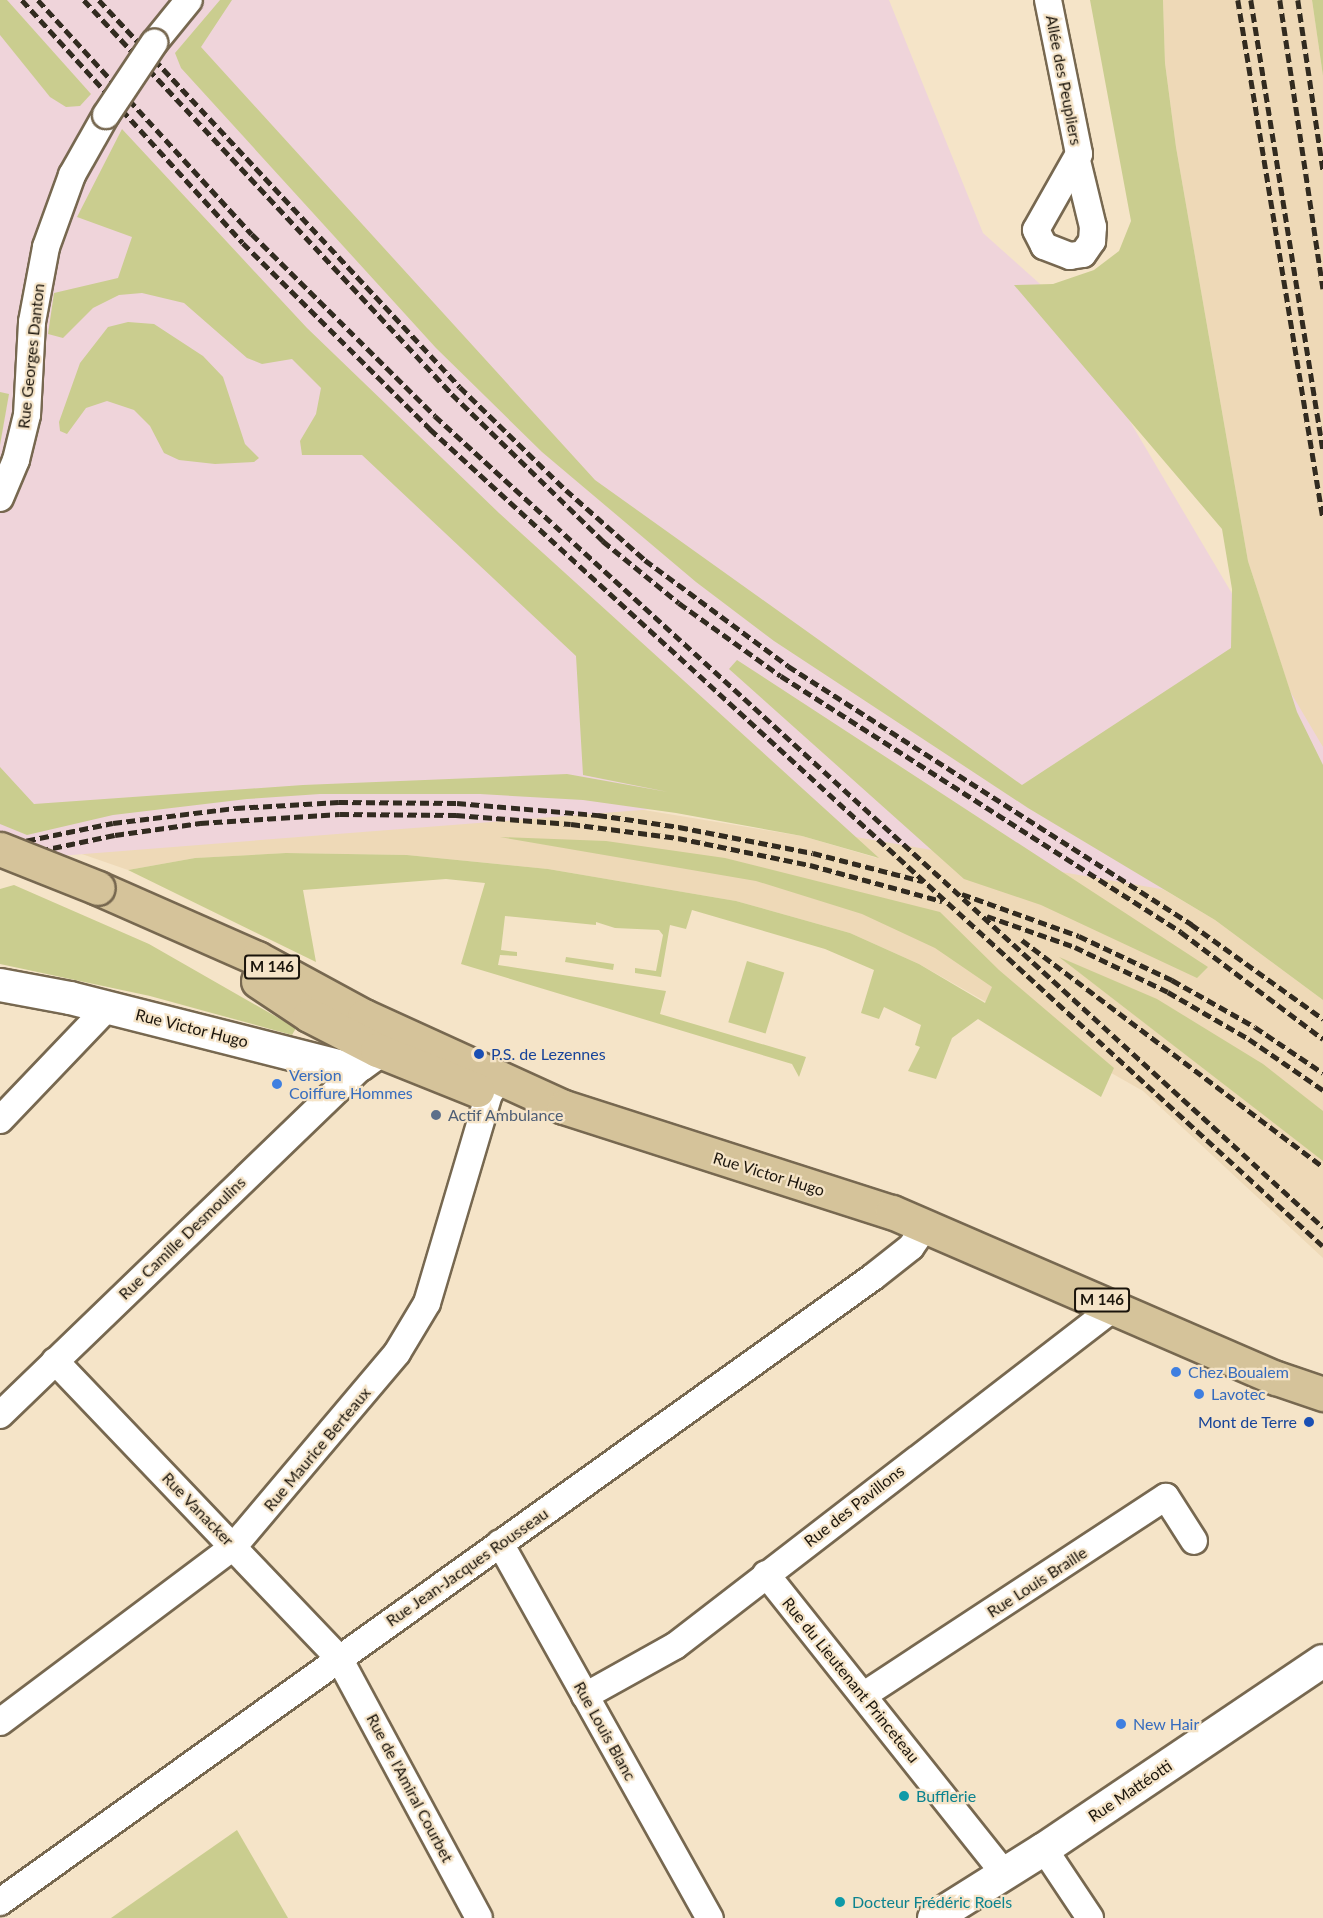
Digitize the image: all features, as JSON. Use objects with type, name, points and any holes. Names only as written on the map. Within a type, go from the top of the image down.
[{"type":"main road","name":"M 146","points":[[0,849],[98,888],[257,958],[364,1016]]},
{"type":"main road","name":"M 146","points":[[178,923],[371,1057]]},
{"type":"main road","name":"Rue Victor Hugo","points":[[364,1016],[495,1086]]},
{"type":"main road","name":"Rue Victor Hugo","points":[[371,1057],[495,1086],[612,1126],[926,1225]]},
{"type":"main road","name":"M 146","points":[[926,1225],[1116,1306],[1276,1378],[1323,1394]]},
{"type":"main road","name":"M 146","points":[[1276,1378],[1323,1407]]},
{"type":"street","name":"Rue Georges Danton","points":[[0,498],[16,460],[27,415],[31,330],[46,247],[76,167],[106,115],[154,43],[189,0]]},
{"type":"street","name":"Allée des Peupliers","points":[[1048,0],[1078,147],[1077,161]]},
{"type":"street","name":"Rue Victor Hugo","points":[[0,985],[108,1007],[343,1067],[371,1057]]},
{"type":"street","points":[[0,1120],[108,1007]]},
{"type":"street","points":[[364,1016],[376,1031],[371,1057]]},
{"type":"street","name":"Rue Camille Desmoulins","points":[[0,1415],[371,1057]]},
{"type":"street","name":"Rue Maurice Berteaux","points":[[0,1722],[234,1546],[397,1353],[418,1323],[495,1086]]},
{"type":"street","name":"Rue Jean-Jacques Rousseau","points":[[0,1902],[873,1277],[911,1247],[926,1225]]},
{"type":"street","name":"Rue des Pavillons","points":[[585,1696],[658,1657],[1116,1306]]},
{"type":"street","name":"Rue Vanacker","points":[[55,1361],[339,1658]]},
{"type":"street","name":"Rue Louis Braille","points":[[864,1695],[1166,1497],[1194,1541]]},
{"type":"street","name":"Rue Louis Blanc","points":[[500,1544],[710,1918]]},
{"type":"street","name":"Rue du Lieutenant Princeteau","points":[[766,1574],[1003,1872]]},
{"type":"street","name":"Rue de l'Amiral Courbet","points":[[339,1658],[479,1918]]},
{"type":"street","name":"Rue Mattéotti","points":[[934,1918],[1003,1872],[1044,1849],[1323,1661]]},
{"type":"street","points":[[1044,1849],[1090,1918]]},
{"type":"shaded area","points":[[0,0],[889,0],[983,233],[1058,300],[1323,747],[1323,815],[1202,896],[680,807],[8,860],[0,858]]},
{"type":"shaded area","points":[[1163,0],[1312,0],[1323,76],[1323,765],[1297,713],[1248,561],[1176,147],[1165,63]]},
{"type":"shaded area","points":[[499,513],[1028,809],[1215,920],[1323,1000],[1323,1258],[1143,1091],[919,964],[850,933],[736,901],[548,869],[407,855],[286,853],[195,858],[128,870],[27,835],[583,800],[802,836],[877,858]]},
{"type":"green space","points":[[0,0],[7,0],[91,94],[80,106],[66,107],[50,97],[0,35]]},
{"type":"green space","points":[[220,0],[232,0],[201,47],[595,480],[1022,785],[1231,648],[1232,589],[1222,529],[1014,285],[1053,284],[1094,270],[1119,251],[1131,221],[1090,0],[1163,0],[1165,63],[1176,147],[1248,561],[1297,712],[1323,765],[1323,1000],[1215,920],[1028,808],[774,641],[696,582],[542,452],[436,348],[181,68],[175,53]]},
{"type":"green space","points":[[1312,0],[1323,0],[1323,76]]},
{"type":"green space","points":[[122,129],[307,328],[499,513],[879,858],[802,836],[676,813],[583,800],[480,794],[320,794],[247,799],[113,815],[27,835],[0,824],[0,767],[34,804],[303,785],[567,774],[668,792],[583,775],[576,656],[362,455],[302,455],[300,441],[316,414],[321,388],[292,359],[262,364],[247,358],[184,303],[142,293],[119,295],[93,308],[63,338],[48,334],[54,293],[118,278],[132,237],[77,217]]},
{"type":"green space","points":[[128,322],[154,324],[203,356],[223,377],[245,444],[259,458],[254,462],[215,464],[179,460],[164,453],[150,426],[134,410],[107,401],[86,408],[67,434],[60,431],[59,422],[80,363],[108,327]]},
{"type":"green space","points":[[0,392],[9,394],[0,445]]},
{"type":"green space","points":[[737,660],[1208,967],[1197,978],[1041,905],[964,879],[729,669]]},
{"type":"green space","points":[[500,837],[606,841],[725,858],[940,912],[999,970],[1114,1068],[1101,1097],[978,1019],[952,1038],[936,1079],[908,1071],[920,1047],[915,1045],[921,1025],[884,1007],[879,1019],[861,1013],[874,970],[825,949],[692,910],[686,929],[670,925],[661,977],[635,973],[635,968],[656,971],[663,935],[659,930],[615,928],[596,922],[596,925],[505,916],[501,950],[517,952],[517,956],[500,955],[498,965],[666,991],[660,1014],[806,1057],[799,1077],[792,1064],[461,964],[485,883],[446,879],[303,890],[316,962],[128,870],[195,858],[286,853],[407,855],[548,869],[736,901],[850,933],[919,964],[985,1003],[992,987],[935,948],[862,914],[756,881]]},
{"type":"green space","points":[[14,885],[149,944],[296,1028],[292,1035],[150,996],[0,964],[0,889]]},
{"type":"green space","points":[[566,957],[614,964],[613,970],[565,962]]},
{"type":"green space","points":[[1059,957],[1157,999],[1263,1064],[1323,1111],[1323,1161]]},
{"type":"green space","points":[[747,961],[784,972],[766,1034],[728,1022]]},
{"type":"green space","points":[[237,1830],[288,1918],[111,1918]]},
{"type":"railway","points":[[22,0],[243,243],[430,429],[1323,1246]]},
{"type":"railway","points":[[38,0],[252,234],[435,416],[1323,1227]]},
{"type":"railway","points":[[84,0],[452,394],[603,541],[679,603],[781,676],[1181,932],[1323,1039]]},
{"type":"railway","points":[[99,0],[460,387],[566,490],[645,560],[788,666],[1191,924],[1323,1019]]},
{"type":"railway","points":[[1238,0],[1323,518]]},
{"type":"railway","points":[[1251,0],[1323,449]]},
{"type":"railway","points":[[1280,0],[1323,289]]},
{"type":"railway","points":[[1298,0],[1323,170]]},
{"type":"railway","points":[[0,846],[113,823],[236,808],[339,802],[457,803],[598,815],[679,827],[813,853],[922,881]]},
{"type":"railway","points":[[0,859],[115,835],[200,823],[340,814],[456,815],[571,824],[678,838],[810,865],[942,901]]},
{"type":"railway","points":[[962,894],[1079,936],[1172,980],[1255,1027],[1323,1073]]},
{"type":"railway","points":[[987,916],[1075,947],[1168,992],[1249,1039],[1323,1090]]},
{"type":"railway","points":[[1022,940],[1323,1167]]},
{"type":"place","name":"P.S. de Lezennes","points":[[479,1054]]},
{"type":"place","name":"Version Coiffure Hommes","points":[[277,1084]]},
{"type":"place","name":"Actif Ambulance","points":[[436,1115]]},
{"type":"place","name":"Chez Boualem","points":[[1176,1372]]},
{"type":"place","name":"Lavotec","points":[[1199,1394]]},
{"type":"place","name":"Mont de Terre","points":[[1309,1422]]},
{"type":"place","name":"New Hair","points":[[1121,1724]]},
{"type":"place","name":"Bufflerie","points":[[904,1796]]},
{"type":"place","name":"Docteur Frédéric Roels","points":[[840,1902]]}]
